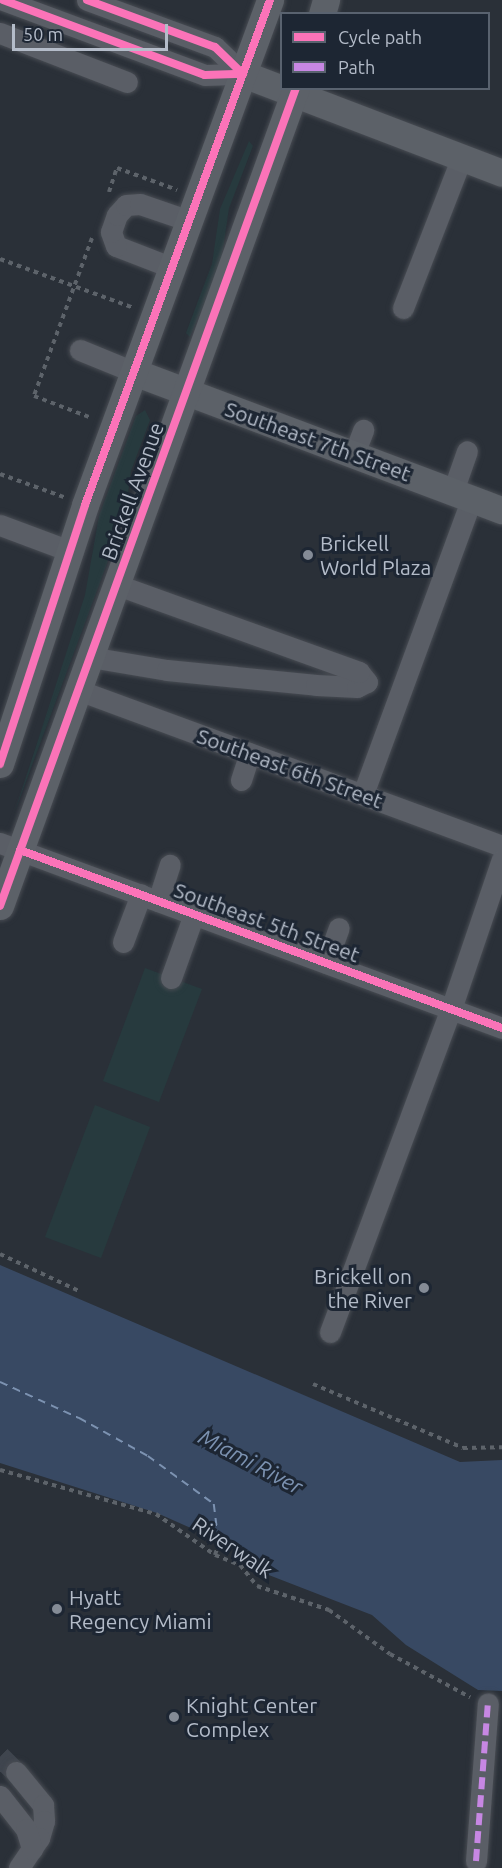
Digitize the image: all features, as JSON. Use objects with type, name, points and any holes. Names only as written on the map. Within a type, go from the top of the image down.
[{"type":"main road","name":"Brickell Avenue","points":[[0,764],[70,551],[270,0]]},
{"type":"main road","points":[[243,74],[280,86]]},
{"type":"main road","name":"Brickell Avenue","points":[[0,906],[10,846],[78,690],[188,393],[295,91]]},
{"type":"main road","points":[[295,91],[502,173]]},
{"type":"main road","name":"Southeast 7th Street","points":[[134,372],[188,393],[359,442],[462,495],[502,510]]},
{"type":"street","points":[[3,0],[205,75],[243,74]]},
{"type":"street","points":[[87,0],[215,47],[243,74]]},
{"type":"street","points":[[0,33],[127,82]]},
{"type":"street","points":[[403,308],[462,157]]},
{"type":"street","points":[[173,268],[116,246],[111,232],[117,215],[126,205],[140,204],[190,221]]},
{"type":"street","points":[[80,350],[134,372]]},
{"type":"street","points":[[363,794],[462,495],[467,451]]},
{"type":"street","points":[[0,525],[70,551]]},
{"type":"street","points":[[90,657],[166,670],[316,686],[357,687],[367,682],[358,672],[117,585]]},
{"type":"street","name":"Southeast 6th Street","points":[[78,690],[502,846]]},
{"type":"street","points":[[241,780],[250,753]]},
{"type":"street","name":"Southeast 5th Street","points":[[10,846],[502,1028]]},
{"type":"street","points":[[330,1332],[451,1009],[502,859]]},
{"type":"street","points":[[123,942],[170,865]]},
{"type":"street","points":[[171,978],[194,914]]},
{"type":"street","points":[[326,963],[339,928]]},
{"type":"street","points":[[476,1861],[488,1703]]},
{"type":"street","points":[[16,1772],[43,1805],[44,1821],[32,1849],[19,1868]]},
{"type":"street","points":[[0,1796],[26,1829],[32,1849]]},
{"type":"path","points":[[105,200],[117,168],[177,190]]},
{"type":"path","points":[[92,418],[34,396],[94,232]]},
{"type":"path","points":[[0,259],[134,308]]},
{"type":"path","points":[[0,474],[64,497]]},
{"type":"path","points":[[0,1254],[81,1292]]},
{"type":"path","points":[[313,1384],[463,1448],[502,1447]]},
{"type":"path","points":[[215,1554],[219,1543]]},
{"type":"green space","points":[[249,141],[253,146],[229,208],[221,263],[190,337],[186,333],[212,264],[220,209]]},
{"type":"green space","points":[[145,410],[150,420],[131,471],[125,515],[14,814],[85,595],[99,516],[136,416]]},
{"type":"green space","points":[[145,968],[202,989],[159,1102],[103,1081]]},
{"type":"green space","points":[[95,1105],[150,1127],[101,1258],[45,1237]]},
{"type":"water","name":"Miami River","points":[[0,1265],[460,1462],[502,1460],[502,1691],[478,1690],[406,1645],[372,1615],[261,1572],[256,1557],[157,1513],[0,1463]]},
{"type":"ferry route","points":[[0,1382],[79,1418],[148,1456],[214,1504],[219,1543]]},
{"type":"tunnel","points":[[0,1756],[16,1772]]},
{"type":"marked path","points":[[476,1861],[488,1703]]},
{"type":"cycle path","points":[[3,0],[205,75],[243,74]]},
{"type":"cycle path","points":[[87,0],[215,47],[243,74]]},
{"type":"cycle path","points":[[0,764],[85,505],[270,0]]},
{"type":"cycle path","points":[[0,906],[295,90]]},
{"type":"cycle path","points":[[20,850],[502,1028]]},
{"type":"place","name":"Brickell World Plaza","points":[[308,555]]},
{"type":"place","name":"Brickell on the River","points":[[424,1288]]},
{"type":"place","name":"Hyatt Regency Miami","points":[[57,1609]]},
{"type":"place","name":"Knight Center Complex","points":[[174,1717]]}]
